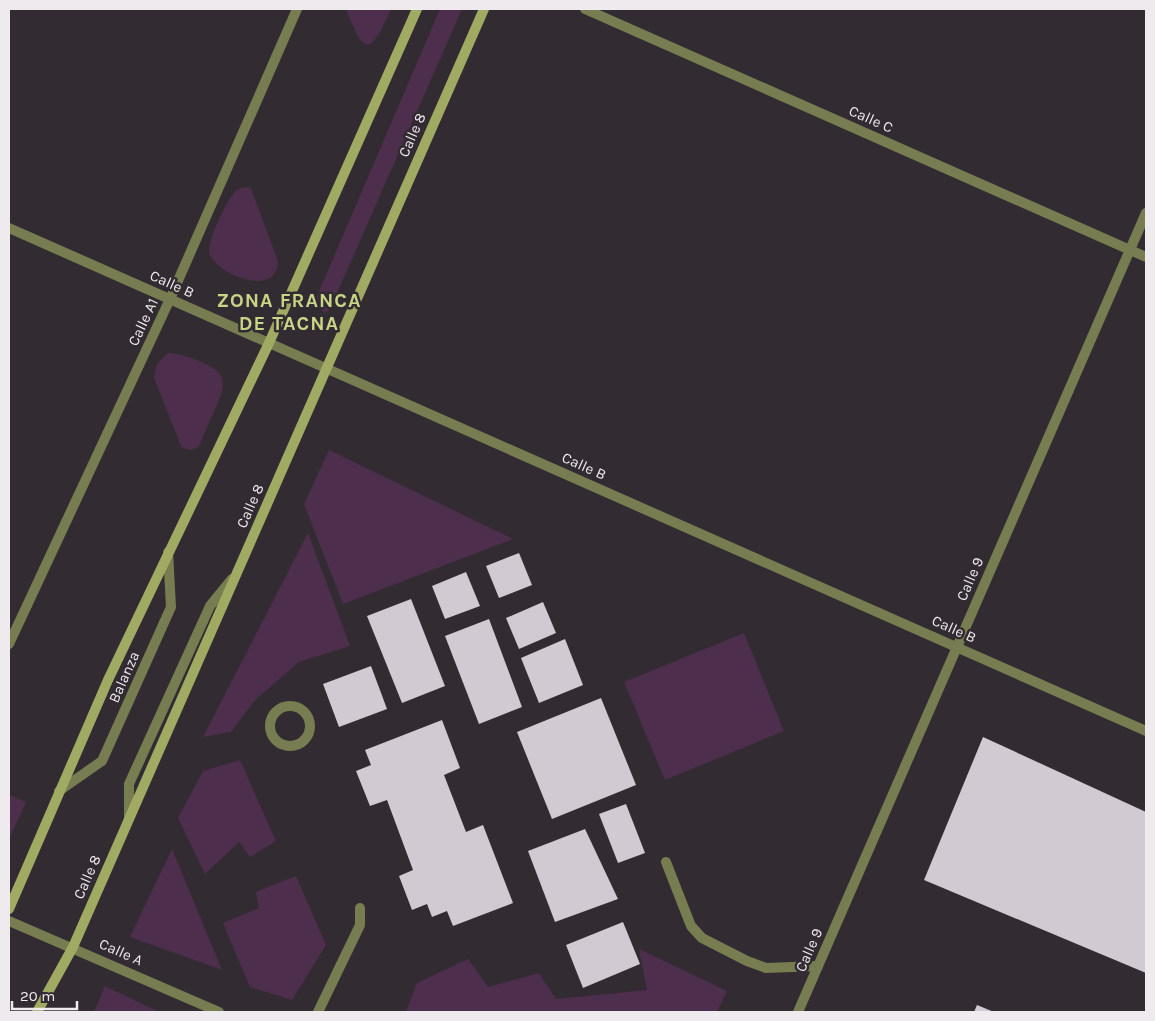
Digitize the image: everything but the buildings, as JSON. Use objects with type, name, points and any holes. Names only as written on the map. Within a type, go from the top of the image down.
[{"type":"street","name":"Calle A1","points":[[9,644],[170,299],[297,9]]},
{"type":"street","points":[[9,909],[108,680],[270,343],[417,9]]},
{"type":"street","name":"Calle 8","points":[[37,1012],[72,947],[484,9]]},
{"type":"street","name":"Calle C","points":[[584,9],[1146,257]]},
{"type":"street","name":"Calle 9","points":[[798,1012],[1146,213]]},
{"type":"street","name":"Calle B","points":[[9,228],[1146,731]]},
{"type":"street","name":"Balanza","points":[[59,791],[102,761],[171,607],[168,552]]},
{"type":"street","points":[[666,862],[691,926],[702,938],[746,961],[766,968],[818,966]]},
{"type":"street","points":[[318,1012],[360,925],[360,908]]},
{"type":"street","name":"Calle A","points":[[9,921],[219,1012]]},
{"type":"shaded area","points":[[346,9],[391,9],[378,35],[368,45],[363,43],[358,36]]},
{"type":"shaded area","points":[[440,9],[462,9],[330,309],[325,313],[314,303]]},
{"type":"shaded area","points":[[247,187],[251,189],[278,261],[275,272],[268,279],[258,281],[246,280],[223,269],[214,261],[209,253],[214,231],[229,199],[236,191]]},
{"type":"shaded area","points":[[168,353],[193,358],[206,364],[219,372],[222,378],[221,395],[199,446],[192,450],[181,446],[154,378],[157,364]]},
{"type":"shaded area","points":[[329,450],[513,539],[343,604],[304,504]]},
{"type":"shaded area","points":[[308,533],[350,646],[299,662],[255,700],[231,732],[203,737]]},
{"type":"shaded area","points":[[744,633],[784,731],[665,780],[624,682]]},
{"type":"shaded area","points":[[240,760],[276,841],[250,857],[239,842],[205,874],[178,818],[203,771]]},
{"type":"shaded area","points":[[9,795],[26,802],[9,839]]},
{"type":"shaded area","points":[[172,849],[222,970],[130,937]]},
{"type":"shaded area","points":[[296,876],[326,945],[292,1000],[250,987],[223,923],[259,908],[256,892]]},
{"type":"shaded area","points":[[639,949],[727,991],[717,1012],[406,1012],[417,983],[468,959],[488,987],[539,973],[556,999],[647,990]]},
{"type":"shaded area","points":[[105,986],[159,1012],[94,1012]]},
{"type":"district","name":"ZONA FRANCA DE TACNA","points":[[289,312]]}]
